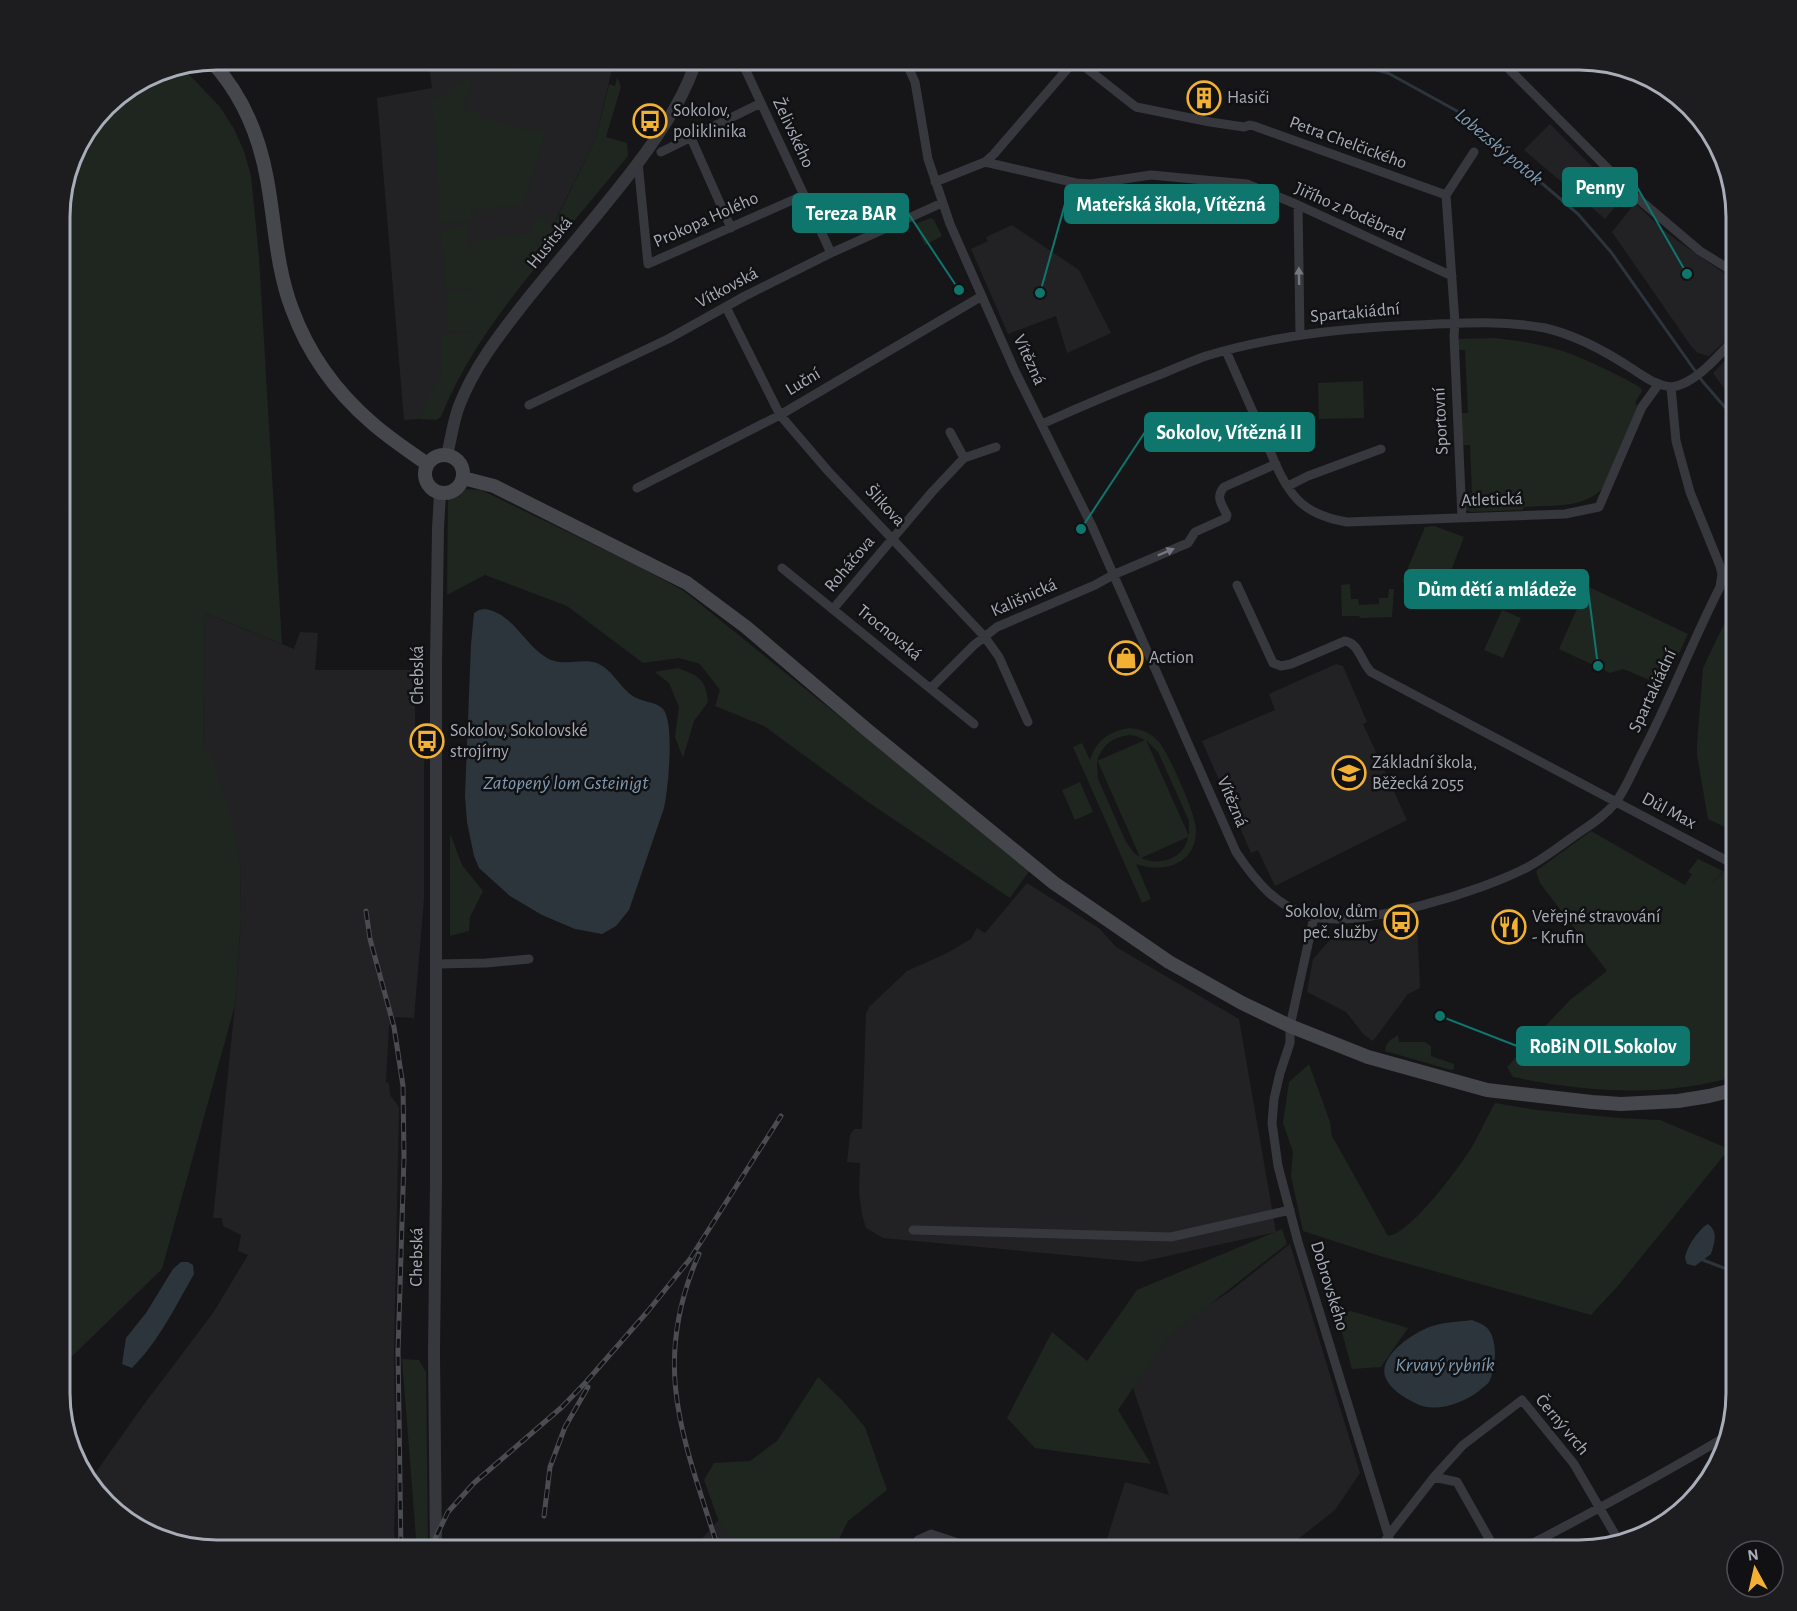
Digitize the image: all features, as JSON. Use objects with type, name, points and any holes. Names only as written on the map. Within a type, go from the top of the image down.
[{"type":"main road","points":[[218,70],[230,84],[256,136],[268,181],[281,271],[291,308],[308,345],[332,381],[359,412],[427,464]]},
{"type":"main road","points":[[447,455],[459,463],[463,478],[455,490],[440,494],[430,489],[425,480],[425,469],[434,458],[447,455]]},
{"type":"main road","points":[[463,478],[494,486],[687,583],[746,627],[1054,883],[1168,962],[1242,1003],[1290,1026],[1368,1057],[1487,1090],[1621,1104],[1678,1101],[1726,1092]]},
{"type":"street","name":"Husitská","points":[[447,455],[459,408],[487,353],[528,298],[638,162],[669,116],[692,70]]},
{"type":"street","name":"Želivského","points":[[746,70],[831,252]]},
{"type":"street","name":"Vítězná","points":[[910,70],[915,82],[922,133],[935,182],[950,224],[1015,371],[1092,526],[1236,852],[1251,875],[1271,897],[1314,917],[1331,919],[1366,916],[1425,903],[1490,884],[1535,863],[1605,815],[1617,801]]},
{"type":"street","points":[[935,182],[985,162],[1067,70]]},
{"type":"street","name":"Petra Chelčického","points":[[1089,70],[1136,107],[1210,122],[1244,127],[1254,126],[1446,195]]},
{"type":"street","points":[[1510,70],[1635,196],[1700,251],[1726,267]]},
{"type":"street","points":[[662,152],[761,103]]},
{"type":"street","points":[[691,138],[731,228]]},
{"type":"street","points":[[1446,195],[1474,152]]},
{"type":"street","name":"Prokopa Holého","points":[[638,162],[648,264],[804,195]]},
{"type":"street","name":"Jiřího z Poděbrad","points":[[985,162],[1083,184],[1151,175],[1241,183],[1298,205],[1452,276]]},
{"type":"street","name":"Sportovní","points":[[1446,195],[1455,323],[1462,518]]},
{"type":"street","name":"Vítkovská","points":[[529,405],[668,339],[831,252],[942,203]]},
{"type":"street","points":[[1298,205],[1300,335]]},
{"type":"street","name":"Luční","points":[[637,488],[780,416],[982,296]]},
{"type":"street","name":"Šlikova","points":[[726,307],[780,416],[828,471],[984,636],[999,657],[1028,722]]},
{"type":"street","name":"Spartakiádní","points":[[1042,424],[1126,387],[1206,356],[1300,335],[1361,328],[1455,323],[1515,323],[1566,334],[1586,342],[1658,385],[1671,387],[1682,386],[1690,381],[1726,347]]},
{"type":"street","name":"Atletická","points":[[1226,351],[1288,486],[1308,508],[1338,520],[1365,522],[1565,514],[1599,507],[1642,407],[1658,385]]},
{"type":"street","name":"Spartakiádní","points":[[1617,801],[1653,731],[1722,580],[1720,566],[1690,492],[1676,441],[1671,387]]},
{"type":"street","points":[[950,432],[964,458]]},
{"type":"street","name":"Roháčova","points":[[833,609],[932,492],[964,458],[996,447]]},
{"type":"street","points":[[1288,486],[1308,476],[1380,449]]},
{"type":"street","points":[[1113,575],[1188,543],[1196,532],[1226,518],[1227,515],[1219,500],[1219,494],[1224,487],[1276,464]]},
{"type":"street","name":"Chebská","points":[[436,1540],[434,1353],[437,964],[436,663],[440,494]]},
{"type":"street","name":"Trocnovská","points":[[783,568],[974,724]]},
{"type":"street","name":"Kališnická","points":[[931,688],[984,636],[997,627],[1113,575]]},
{"type":"street","points":[[1237,585],[1273,663],[1281,666],[1291,664],[1336,644],[1351,642],[1371,672],[1617,801]]},
{"type":"street","name":"Důl Max","points":[[1617,801],[1726,860]]},
{"type":"street","name":"Dobrovského","points":[[1314,917],[1290,1026],[1290,1043],[1274,1099],[1272,1123],[1278,1166],[1298,1242],[1389,1540]]},
{"type":"street","points":[[437,964],[529,959]]},
{"type":"street","points":[[913,1230],[1171,1237],[1290,1209]]},
{"type":"street","name":"Černý vrch","points":[[1386,1540],[1463,1445],[1522,1400],[1574,1464],[1616,1536]]},
{"type":"street","points":[[1539,1540],[1601,1508],[1718,1441]]},
{"type":"street","points":[[1434,1478],[1457,1482],[1490,1540]]},
{"type":"street","points":[[918,1540],[931,1534],[949,1540]]},
{"type":"shaded area","points":[[429,70],[612,70],[596,138],[553,225],[419,419],[404,420],[377,98],[432,88]]},
{"type":"shaded area","points":[[490,70],[516,70],[508,75]]},
{"type":"shaded area","points":[[189,74],[220,107],[234,129],[244,151],[251,176],[259,257],[282,644],[205,613],[203,751],[211,755],[230,813],[240,862],[241,918],[235,1005],[162,1269],[71,1357],[71,208],[78,170],[101,128],[121,107],[144,90],[170,78]]},
{"type":"shaded area","points":[[617,77],[621,87],[606,137],[627,143],[628,156],[564,233],[554,224],[596,138],[609,84],[615,86]]},
{"type":"shaded area","points":[[468,78],[472,80],[463,109],[480,113],[480,117],[532,131],[534,128],[546,131],[523,205],[471,211],[472,221],[442,224],[435,123],[431,101]]},
{"type":"shaded area","points":[[1550,124],[1623,198],[1605,219],[1524,150]]},
{"type":"shaded area","points":[[1635,203],[1661,228],[1726,274],[1726,341],[1709,356],[1698,353],[1612,232]]},
{"type":"shaded area","points":[[544,218],[562,235],[511,299],[479,344],[441,417],[436,420],[419,419],[432,390],[442,375],[442,335],[472,333],[472,331],[447,332],[446,291],[470,290],[468,287],[446,288],[442,230],[468,225],[468,247],[472,247],[471,241],[531,233],[534,220]]},
{"type":"shaded area","points":[[931,218],[942,236],[925,245],[915,224]]},
{"type":"shaded area","points":[[1012,225],[1079,270],[1111,333],[1067,353],[1056,316],[1008,334],[971,249],[988,241],[986,237]]},
{"type":"shaded area","points":[[1494,338],[1527,342],[1568,353],[1596,364],[1641,388],[1642,391],[1635,403],[1638,406],[1604,487],[1596,494],[1567,505],[1524,507],[1523,510],[1471,512],[1466,510],[1464,494],[1472,493],[1470,445],[1462,445],[1461,413],[1468,413],[1465,350],[1458,350],[1458,339]]},
{"type":"shaded area","points":[[1726,359],[1726,391],[1713,373]]},
{"type":"shaded area","points":[[1363,381],[1364,418],[1319,419],[1318,383]]},
{"type":"shaded area","points":[[464,489],[481,490],[640,567],[684,591],[1030,870],[1010,898],[868,802],[764,726],[715,706],[720,690],[700,664],[679,658],[643,663],[567,606],[485,575],[447,595],[448,499]]},
{"type":"shaded area","points":[[1434,526],[1464,537],[1441,597],[1402,582],[1425,527]]},
{"type":"shaded area","points":[[1350,584],[1351,599],[1358,599],[1359,605],[1379,604],[1379,598],[1388,598],[1389,589],[1394,589],[1392,617],[1342,616],[1341,585]]},
{"type":"shaded area","points":[[1587,586],[1688,634],[1664,686],[1623,669],[1610,673],[1559,649]]},
{"type":"shaded area","points":[[1502,610],[1521,618],[1503,658],[1484,650]]},
{"type":"shaded area","points":[[205,613],[294,649],[300,632],[318,633],[315,670],[415,670],[415,737],[426,738],[424,899],[414,1018],[396,1017],[389,1026],[386,1082],[389,1083],[390,1095],[399,1107],[394,1351],[395,1540],[189,1538],[161,1529],[136,1516],[114,1497],[95,1474],[213,1313],[248,1255],[238,1251],[241,1235],[223,1226],[222,1218],[213,1218],[235,1005],[241,918],[240,862],[203,751]]},
{"type":"shaded area","points":[[1726,620],[1726,828],[1708,819],[1697,755],[1703,668]]},
{"type":"shaded area","points":[[1336,664],[1343,666],[1367,722],[1363,724],[1407,820],[1275,886],[1258,850],[1251,853],[1202,741],[1275,710],[1269,694]]},
{"type":"shaded area","points":[[678,668],[700,679],[708,702],[694,721],[683,758],[675,737],[679,707],[669,683],[655,672]]},
{"type":"shaded area","points":[[1122,729],[1141,730],[1152,735],[1163,747],[1181,784],[1196,829],[1191,851],[1177,863],[1157,868],[1136,864],[1151,899],[1142,903],[1073,747],[1082,743],[1090,760],[1096,747],[1104,738]],"holes":[[[1123,736],[1136,736],[1145,740],[1097,761],[1105,746]],[[1146,740],[1158,752],[1189,821],[1189,836]],[[1097,762],[1140,857],[1126,842],[1098,779]],[[1188,837],[1182,850],[1170,859],[1148,861],[1141,858]]]},
{"type":"shaded area","points":[[1080,782],[1093,812],[1075,820],[1062,790]]},
{"type":"shaded area","points":[[1591,831],[1685,885],[1692,874],[1688,872],[1698,859],[1723,871],[1710,886],[1726,870],[1726,1079],[1681,1088],[1625,1090],[1569,1086],[1513,1077],[1507,1067],[1570,1000],[1607,971],[1540,883],[1536,871]]},
{"type":"shaded area","points":[[450,833],[462,865],[483,891],[470,917],[469,931],[450,936]]},
{"type":"shaded area","points":[[1027,883],[1100,929],[1116,947],[1239,1019],[1276,1232],[1140,1262],[883,1238],[866,1228],[859,1192],[860,1163],[847,1162],[850,1135],[854,1129],[862,1129],[866,1014],[869,1007],[907,971],[971,939],[977,928],[985,933]]},
{"type":"shaded area","points":[[1417,922],[1420,988],[1408,994],[1373,1041],[1364,1035],[1346,1012],[1307,992],[1313,959],[1330,940]]},
{"type":"shaded area","points":[[1398,1035],[1399,1042],[1425,1042],[1431,1046],[1431,1056],[1454,1064],[1454,1069],[1385,1051],[1389,1041]]},
{"type":"shaded area","points":[[1309,1064],[1330,1122],[1332,1136],[1388,1236],[1409,1224],[1447,1182],[1473,1145],[1495,1103],[1537,1110],[1660,1120],[1726,1148],[1726,1153],[1617,1287],[1591,1315],[1380,1256],[1303,1231],[1291,1176],[1293,1152],[1283,1123],[1289,1082]]},
{"type":"shaded area","points":[[1282,1229],[1287,1244],[1168,1337],[1118,1410],[1151,1464],[1035,1448],[1007,1418],[1052,1332],[1087,1361],[1137,1290]]},
{"type":"shaded area","points":[[1290,1244],[1360,1473],[1335,1510],[1297,1540],[1107,1540],[1125,1482],[1169,1495],[1131,1382],[1177,1325],[1229,1292]]},
{"type":"shaded area","points":[[1351,1311],[1408,1328],[1381,1367],[1352,1369],[1337,1314]]},
{"type":"shaded area","points":[[402,1359],[419,1360],[426,1372],[428,1540],[416,1540]]},
{"type":"shaded area","points":[[818,1377],[865,1427],[887,1490],[848,1521],[838,1540],[730,1540],[718,1519],[704,1480],[714,1463],[750,1461],[777,1441]]},
{"type":"shaded area","points":[[724,1514],[732,1540],[701,1540]]},
{"type":"water","name":"Zatopený lom Gsteinigt","points":[[484,609],[502,615],[537,650],[551,660],[597,663],[611,673],[630,694],[660,706],[667,717],[670,757],[664,808],[629,910],[616,926],[602,934],[575,929],[542,915],[510,896],[479,868],[474,856],[467,822],[465,796],[471,645],[474,613]]},
{"type":"water","points":[[1708,1224],[1715,1234],[1711,1254],[1695,1266],[1687,1264],[1685,1257],[1689,1246],[1698,1232]]},
{"type":"water","points":[[181,1262],[193,1265],[194,1274],[173,1311],[142,1358],[132,1368],[122,1364],[126,1338],[146,1313],[173,1269]]},
{"type":"water","name":"Krvavý rybník","points":[[1472,1320],[1488,1329],[1495,1347],[1491,1376],[1488,1383],[1479,1391],[1448,1406],[1431,1407],[1415,1403],[1390,1385],[1384,1368],[1398,1347],[1432,1326]]},
{"type":"waterway","name":"Lobezský potok","points":[[1377,70],[1388,73],[1457,111],[1578,214],[1611,252],[1703,382],[1726,408]]},
{"type":"waterway","points":[[1703,1260],[1726,1269]]},
{"type":"railway","points":[[366,911],[370,939],[394,1027],[403,1086],[404,1157],[398,1352],[401,1540]]},
{"type":"railway","points":[[434,1540],[448,1512],[474,1483],[562,1407],[648,1311],[690,1259],[781,1116]]},
{"type":"railway","points":[[699,1254],[684,1295],[676,1333],[674,1369],[685,1439],[715,1540]]},
{"type":"railway","points":[[544,1516],[550,1467],[565,1427],[588,1387]]},
{"type":"place","name":"Hasiči","points":[[1204,98]]},
{"type":"place","name":"Sokolov, poliklinika","points":[[650,121]]},
{"type":"place","name":"Penny","points":[[1687,274]]},
{"type":"place","name":"Tereza BAR","points":[[959,290]]},
{"type":"place","name":"Mateřská škola, Vítězná","points":[[1040,293]]},
{"type":"place","name":"Sokolov, Vítězná II","points":[[1081,529]]},
{"type":"place","name":"Action","points":[[1126,658]]},
{"type":"place","name":"Dům dětí a mládeže","points":[[1598,666]]},
{"type":"place","name":"Sokolov, Sokolovské strojírny","points":[[427,741]]},
{"type":"place","name":"Základní škola, Běžecká 2055","points":[[1349,773]]},
{"type":"place","name":"Sokolov, dům peč. služby","points":[[1401,922]]},
{"type":"place","name":"Veřejné stravování - Krufin","points":[[1509,927]]},
{"type":"place","name":"RoBiN OIL Sokolov","points":[[1440,1016]]}]
